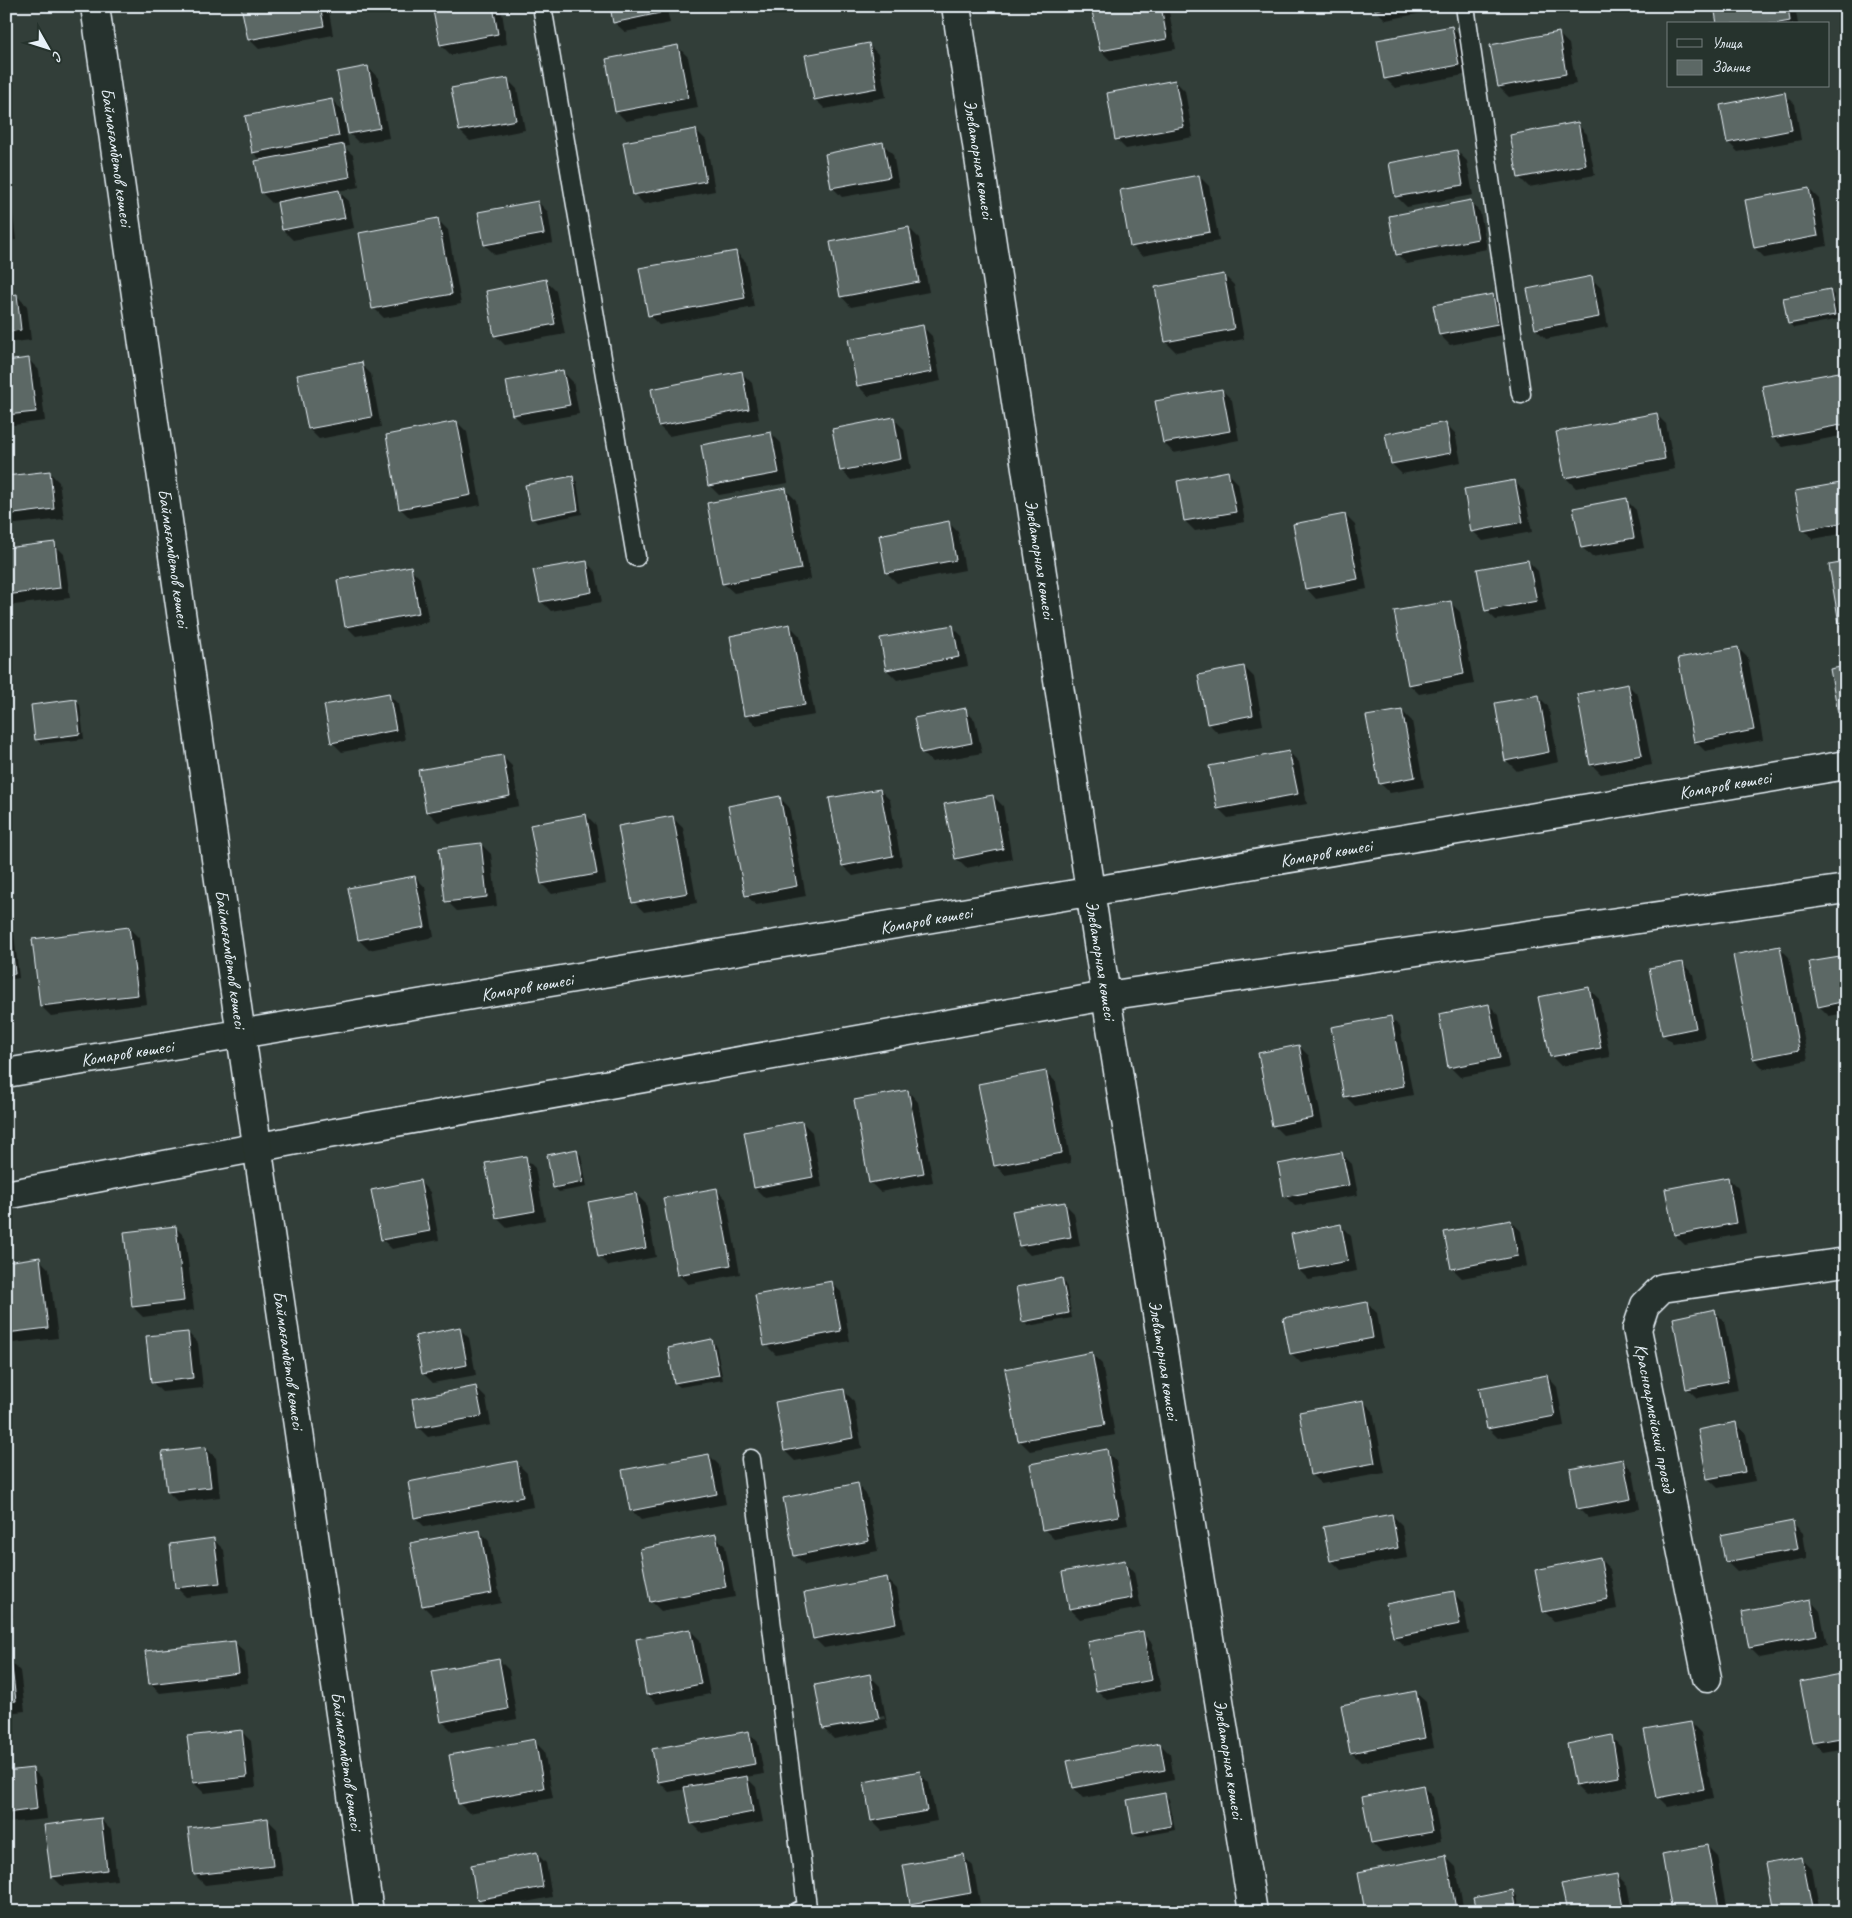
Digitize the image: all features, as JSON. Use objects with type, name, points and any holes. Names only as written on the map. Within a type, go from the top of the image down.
[{"type":"street","name":"Баймағамбетов көшесі","points":[[95,6],[241,1034],[369,1912]]},
{"type":"street","name":"Элеваторная көшесі","points":[[956,6],[1106,996],[1253,1912]]},
{"type":"street","name":"Комаров көшесі","points":[[6,1073],[1846,765]]},
{"type":"street","points":[[6,1195],[258,1147],[1106,996],[1846,889]]},
{"type":"street","name":"Красноармейский проезд","points":[[1706,1678],[1637,1329],[1645,1305],[1662,1288],[1846,1262]]},
{"type":"lane","points":[[542,6],[636,557]]},
{"type":"lane","points":[[1465,6],[1521,394]]},
{"type":"lane","points":[[751,1459],[807,1907],[797,1912]]},
{"type":"building","points":[[241,6],[320,6],[324,26],[248,40]]},
{"type":"building","points":[[432,6],[493,6],[498,34],[440,45]]},
{"type":"building","points":[[610,6],[659,6],[660,13],[613,23]]},
{"type":"building","points":[[1091,6],[1161,6],[1167,39],[1100,51]]},
{"type":"building","points":[[1374,6],[1395,6],[1375,10]]},
{"type":"building","points":[[1714,6],[1788,6],[1790,21],[1785,22],[1717,22]]},
{"type":"building","points":[[1452,26],[1459,65],[1384,79],[1377,40]]},
{"type":"building","points":[[1559,32],[1566,74],[1498,87],[1490,45]]},
{"type":"building","points":[[869,43],[877,88],[814,100],[805,55]]},
{"type":"building","points":[[678,45],[688,98],[615,112],[606,59]]},
{"type":"building","points":[[368,66],[380,128],[348,134],[337,72]]},
{"type":"building","points":[[508,78],[516,120],[459,131],[451,88]]},
{"type":"building","points":[[1175,80],[1184,127],[1115,140],[1107,93]]},
{"type":"building","points":[[1785,92],[1792,130],[1727,143],[1720,105]]},
{"type":"building","points":[[332,99],[339,136],[252,153],[245,116]]},
{"type":"building","points":[[1578,122],[1586,165],[1518,178],[1510,135]]},
{"type":"building","points":[[696,129],[706,181],[633,195],[623,142]]},
{"type":"building","points":[[883,142],[890,177],[831,188],[825,154]]},
{"type":"building","points":[[344,144],[350,177],[261,193],[255,161]]},
{"type":"building","points":[[1457,150],[1463,185],[1395,197],[1389,163]]},
{"type":"building","points":[[1199,175],[1210,232],[1130,247],[1120,190]]},
{"type":"building","points":[[1809,188],[1818,236],[1754,248],[1745,200]]},
{"type":"building","points":[[339,190],[345,218],[282,230],[277,202]]},
{"type":"building","points":[[1471,200],[1478,239],[1396,255],[1389,216]]},
{"type":"building","points":[[538,201],[544,234],[484,245],[478,212]]},
{"type":"building","points":[[438,218],[452,294],[372,309],[359,233]]},
{"type":"building","points":[[909,227],[919,282],[840,297],[830,242]]},
{"type":"building","points":[[736,251],[745,298],[648,316],[639,268]]},
{"type":"building","points":[[1224,274],[1234,329],[1165,342],[1155,287]]},
{"type":"building","points":[[1592,276],[1599,317],[1535,329],[1527,289]]},
{"type":"building","points":[[546,279],[555,324],[494,336],[486,291]]},
{"type":"building","points":[[1830,289],[1835,315],[1788,324],[1783,298]]},
{"type":"building","points":[[17,294],[21,330],[6,332],[6,296]]},
{"type":"building","points":[[1493,294],[1498,324],[1439,335],[1433,305]]},
{"type":"building","points":[[923,325],[932,372],[857,386],[848,339]]},
{"type":"building","points":[[29,358],[36,412],[6,415],[6,361]]},
{"type":"building","points":[[362,362],[372,417],[308,429],[297,375]]},
{"type":"building","points":[[563,370],[570,405],[512,415],[506,381]]},
{"type":"building","points":[[742,371],[749,409],[658,426],[651,389]]},
{"type":"building","points":[[1839,372],[1846,406],[1846,424],[1772,438],[1762,386]]},
{"type":"building","points":[[1222,389],[1230,431],[1163,443],[1155,401]]},
{"type":"building","points":[[1657,413],[1665,459],[1565,478],[1556,432]]},
{"type":"building","points":[[894,417],[901,459],[840,471],[832,429]]},
{"type":"building","points":[[457,421],[471,495],[399,509],[386,435]]},
{"type":"building","points":[[1446,422],[1451,453],[1391,464],[1385,434]]},
{"type":"building","points":[[771,432],[779,473],[708,486],[701,445]]},
{"type":"building","points":[[50,471],[54,509],[6,515],[6,476]]},
{"type":"building","points":[[1228,471],[1236,512],[1184,521],[1177,481]]},
{"type":"building","points":[[573,476],[578,510],[531,519],[525,485]]},
{"type":"building","points":[[1515,480],[1523,522],[1471,532],[1464,489]]},
{"type":"building","points":[[1846,482],[1846,522],[1802,530],[1795,491]]},
{"type":"building","points":[[786,488],[801,569],[722,584],[707,503]]},
{"type":"building","points":[[1627,498],[1634,538],[1581,548],[1573,508]]},
{"type":"building","points":[[1345,514],[1358,579],[1305,589],[1293,524]]},
{"type":"building","points":[[949,521],[956,560],[886,573],[879,535]]},
{"type":"building","points":[[55,542],[60,588],[6,595],[6,548]]},
{"type":"building","points":[[1528,560],[1537,601],[1485,611],[1477,569]]},
{"type":"building","points":[[587,561],[592,592],[540,602],[533,570]]},
{"type":"building","points":[[1846,562],[1846,622],[1839,623],[1829,565]]},
{"type":"building","points":[[411,566],[419,613],[345,627],[337,580]]},
{"type":"building","points":[[1451,601],[1464,674],[1408,685],[1394,611]]},
{"type":"building","points":[[790,624],[805,705],[744,716],[730,636]]},
{"type":"building","points":[[953,625],[959,657],[886,670],[880,638]]},
{"type":"building","points":[[1738,647],[1754,730],[1694,742],[1678,658]]},
{"type":"building","points":[[1244,666],[1253,715],[1207,724],[1198,675]]},
{"type":"building","points":[[1846,666],[1846,712],[1838,713],[1830,669]]},
{"type":"building","points":[[1628,684],[1642,755],[1590,765],[1577,694]]},
{"type":"building","points":[[389,693],[396,730],[331,743],[324,705]]},
{"type":"building","points":[[1539,695],[1549,752],[1505,761],[1495,703]]},
{"type":"building","points":[[76,699],[80,734],[35,740],[31,705]]},
{"type":"building","points":[[966,708],[972,743],[921,753],[914,718]]},
{"type":"building","points":[[1402,710],[1415,777],[1379,784],[1366,716]]},
{"type":"building","points":[[1289,751],[1298,794],[1217,809],[1209,766]]},
{"type":"building","points":[[503,755],[510,796],[426,812],[418,770]]},
{"type":"building","points":[[880,789],[893,856],[842,866],[829,798]]},
{"type":"building","points":[[993,795],[1003,849],[955,859],[944,804]]},
{"type":"building","points":[[780,796],[797,886],[745,896],[728,806]]},
{"type":"building","points":[[586,814],[597,874],[541,884],[530,825]]},
{"type":"building","points":[[673,816],[688,893],[632,903],[618,826]]},
{"type":"building","points":[[481,843],[487,897],[445,902],[439,848]]},
{"type":"building","points":[[415,876],[425,927],[358,940],[348,888]]},
{"type":"building","points":[[6,927],[10,927],[15,974],[6,975]]},
{"type":"building","points":[[129,927],[138,995],[40,1006],[32,939]]},
{"type":"building","points":[[1780,946],[1799,1050],[1753,1059],[1733,955]]},
{"type":"building","points":[[1846,956],[1846,1001],[1818,1007],[1809,962]]},
{"type":"building","points":[[1683,962],[1696,1028],[1662,1035],[1649,968]]},
{"type":"building","points":[[1589,987],[1601,1048],[1550,1057],[1538,997]]},
{"type":"building","points":[[1489,1004],[1500,1058],[1448,1068],[1439,1014]]},
{"type":"building","points":[[1391,1016],[1404,1086],[1344,1097],[1331,1027]]},
{"type":"building","points":[[1299,1045],[1313,1118],[1272,1126],[1258,1053]]},
{"type":"building","points":[[1046,1071],[1062,1153],[994,1166],[978,1084]]},
{"type":"building","points":[[908,1090],[924,1173],[869,1183],[854,1100]]},
{"type":"building","points":[[802,1121],[813,1177],[754,1188],[744,1132]]},
{"type":"building","points":[[577,1149],[583,1182],[553,1188],[547,1155]]},
{"type":"building","points":[[1342,1152],[1349,1185],[1284,1197],[1278,1164]]},
{"type":"building","points":[[526,1156],[535,1211],[496,1218],[485,1163]]},
{"type":"building","points":[[1728,1177],[1736,1223],[1674,1235],[1665,1189]]},
{"type":"building","points":[[420,1180],[430,1231],[381,1240],[371,1190]]},
{"type":"building","points":[[717,1188],[731,1265],[677,1275],[663,1198]]},
{"type":"building","points":[[636,1193],[646,1248],[598,1257],[588,1202]]},
{"type":"building","points":[[1065,1202],[1071,1237],[1019,1246],[1012,1211]]},
{"type":"building","points":[[1511,1220],[1518,1256],[1451,1269],[1444,1232]]},
{"type":"building","points":[[1341,1224],[1348,1261],[1298,1270],[1291,1234]]},
{"type":"building","points":[[176,1226],[184,1301],[132,1307],[124,1232]]},
{"type":"building","points":[[40,1257],[48,1328],[6,1333],[6,1262]]},
{"type":"building","points":[[1062,1278],[1069,1313],[1022,1322],[1016,1287]]},
{"type":"building","points":[[832,1281],[841,1331],[764,1346],[755,1295]]},
{"type":"building","points":[[1367,1302],[1373,1338],[1290,1354],[1283,1318]]},
{"type":"building","points":[[1715,1309],[1728,1381],[1686,1389],[1673,1318]]},
{"type":"building","points":[[460,1327],[467,1365],[422,1374],[415,1336]]},
{"type":"building","points":[[188,1332],[193,1378],[151,1383],[146,1336]]},
{"type":"building","points":[[712,1339],[719,1375],[674,1383],[668,1348]]},
{"type":"building","points":[[1092,1352],[1105,1425],[1018,1441],[1005,1369]]},
{"type":"building","points":[[1547,1375],[1555,1416],[1487,1429],[1479,1388]]},
{"type":"building","points":[[476,1386],[482,1416],[417,1428],[412,1399]]},
{"type":"building","points":[[844,1389],[853,1438],[784,1451],[775,1402]]},
{"type":"building","points":[[1364,1400],[1375,1463],[1310,1475],[1299,1412]]},
{"type":"building","points":[[1736,1422],[1745,1472],[1707,1479],[1698,1430]]},
{"type":"building","points":[[206,1447],[211,1487],[167,1492],[162,1452]]},
{"type":"building","points":[[1107,1449],[1119,1516],[1042,1530],[1030,1464]]},
{"type":"building","points":[[709,1454],[717,1494],[630,1511],[622,1470]]},
{"type":"building","points":[[1623,1459],[1631,1499],[1577,1509],[1570,1469]]},
{"type":"building","points":[[517,1461],[523,1497],[414,1518],[408,1482]]},
{"type":"building","points":[[858,1483],[869,1541],[794,1556],[783,1498]]},
{"type":"building","points":[[1392,1514],[1398,1548],[1330,1561],[1323,1527]]},
{"type":"building","points":[[1793,1521],[1798,1549],[1725,1562],[1720,1535]]},
{"type":"building","points":[[480,1530],[492,1593],[422,1606],[410,1543]]},
{"type":"building","points":[[716,1534],[726,1587],[650,1602],[640,1549]]},
{"type":"building","points":[[214,1538],[220,1583],[175,1588],[170,1544]]},
{"type":"building","points":[[1600,1557],[1608,1599],[1543,1612],[1535,1570]]},
{"type":"building","points":[[1125,1560],[1132,1598],[1069,1609],[1062,1572]]},
{"type":"building","points":[[887,1577],[896,1623],[813,1639],[804,1593]]},
{"type":"building","points":[[1454,1591],[1460,1624],[1393,1637],[1386,1604]]},
{"type":"building","points":[[1811,1599],[1817,1635],[1749,1648],[1742,1612]]},
{"type":"building","points":[[690,1629],[701,1684],[646,1695],[636,1639]]},
{"type":"building","points":[[1143,1631],[1152,1680],[1096,1691],[1087,1642]]},
{"type":"building","points":[[235,1641],[239,1673],[149,1684],[145,1651]]},
{"type":"building","points":[[11,1659],[16,1701],[6,1702],[6,1660]]},
{"type":"building","points":[[499,1659],[508,1709],[441,1722],[432,1671]]},
{"type":"building","points":[[1846,1673],[1846,1737],[1812,1743],[1800,1682]]},
{"type":"building","points":[[870,1674],[879,1719],[823,1729],[815,1685]]},
{"type":"building","points":[[1416,1691],[1425,1738],[1350,1753],[1341,1705]]},
{"type":"building","points":[[1691,1722],[1704,1789],[1657,1798],[1644,1730]]},
{"type":"building","points":[[242,1730],[247,1777],[193,1783],[187,1736]]},
{"type":"building","points":[[749,1731],[755,1764],[658,1782],[652,1749]]},
{"type":"building","points":[[1612,1735],[1619,1777],[1575,1785],[1567,1744]]},
{"type":"building","points":[[535,1739],[544,1788],[458,1804],[449,1755]]},
{"type":"building","points":[[1160,1743],[1165,1770],[1073,1788],[1067,1761]]},
{"type":"building","points":[[33,1768],[37,1809],[6,1813],[6,1771]]},
{"type":"building","points":[[920,1771],[927,1811],[871,1821],[864,1782]]},
{"type":"building","points":[[747,1776],[753,1812],[691,1824],[684,1787]]},
{"type":"building","points":[[1423,1785],[1432,1832],[1371,1843],[1362,1797]]},
{"type":"building","points":[[1165,1793],[1171,1826],[1133,1833],[1127,1800]]},
{"type":"building","points":[[101,1818],[107,1870],[51,1877],[44,1825]]},
{"type":"building","points":[[268,1818],[273,1866],[194,1875],[188,1828]]},
{"type":"building","points":[[1707,1845],[1720,1912],[1672,1912],[1662,1854]]},
{"type":"building","points":[[537,1852],[543,1887],[477,1900],[471,1865]]},
{"type":"building","points":[[964,1854],[971,1893],[910,1904],[903,1865]]},
{"type":"building","points":[[1446,1855],[1456,1909],[1439,1912],[1365,1912],[1358,1872]]},
{"type":"building","points":[[1802,1857],[1813,1912],[1774,1912],[1765,1864]]},
{"type":"building","points":[[1617,1874],[1624,1912],[1567,1912],[1561,1884]]},
{"type":"building","points":[[1513,1890],[1517,1912],[1476,1912],[1473,1898]]}]
